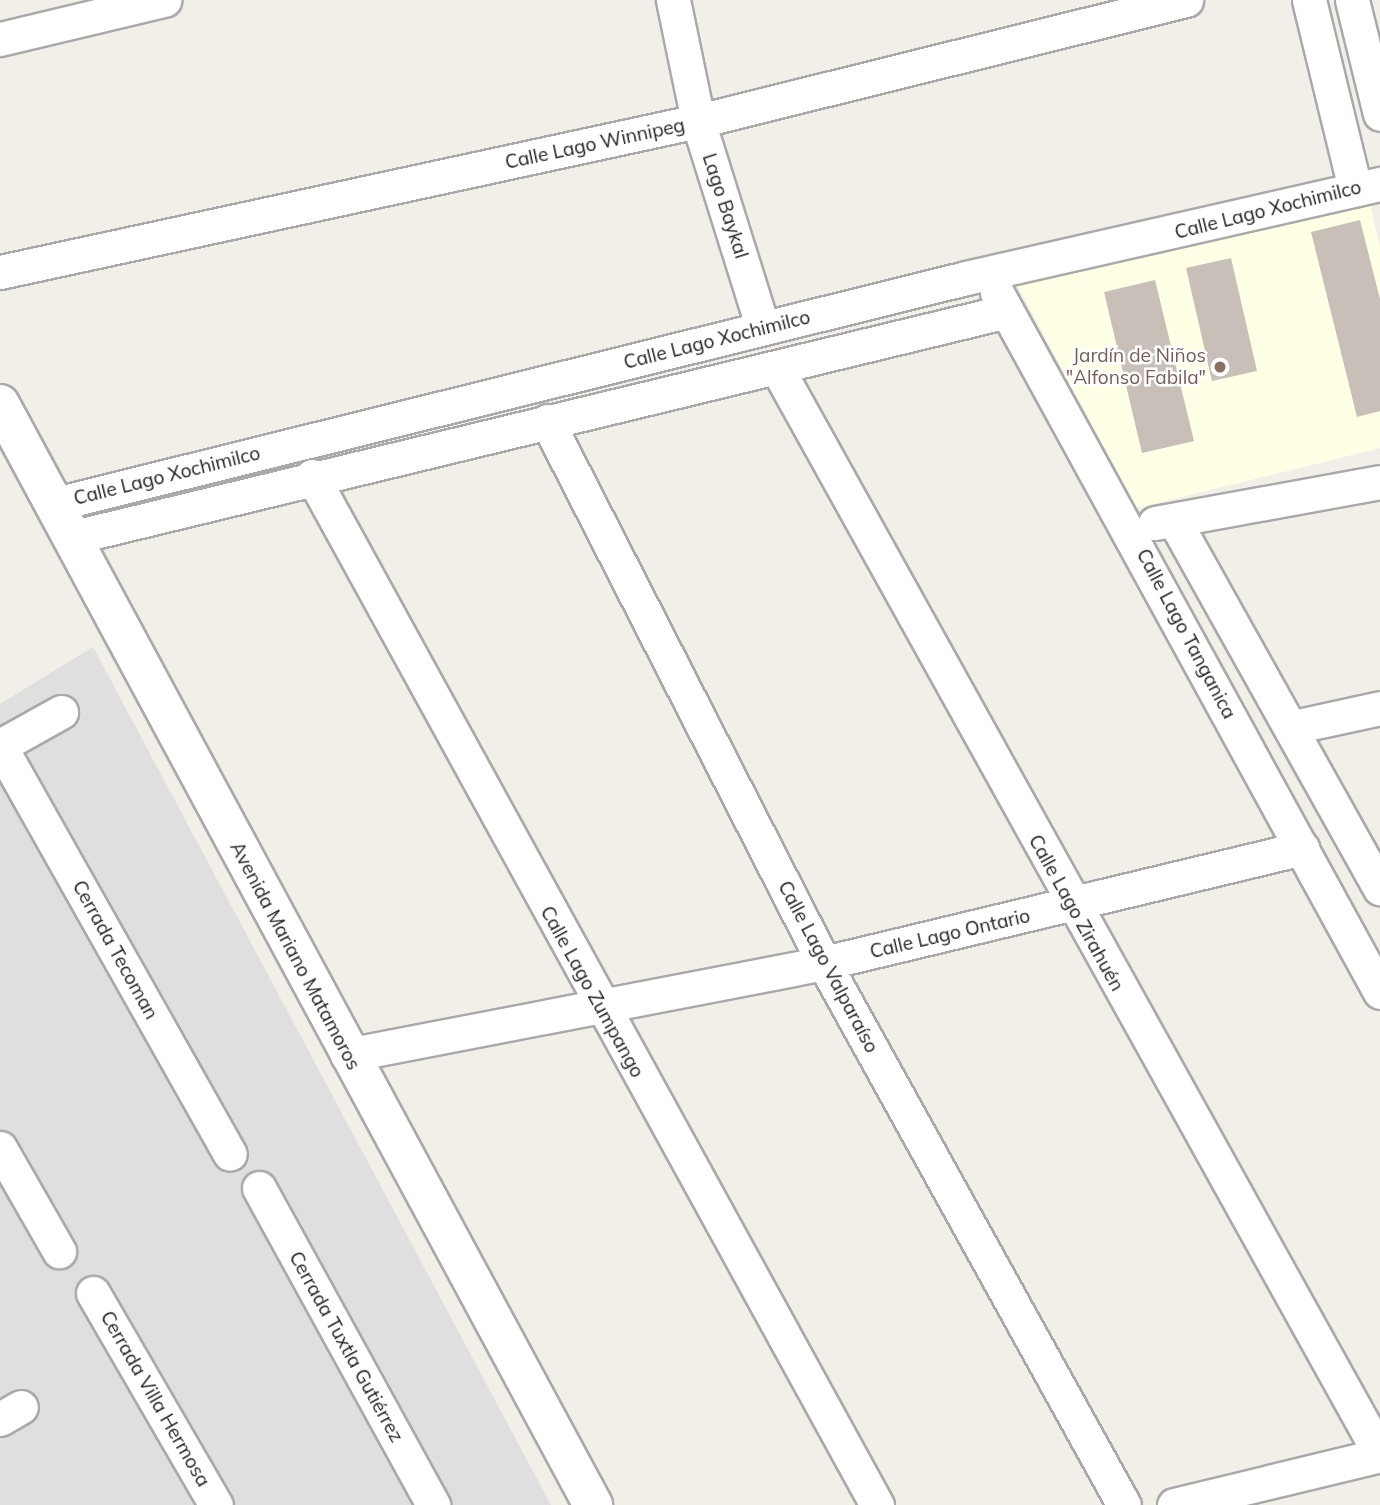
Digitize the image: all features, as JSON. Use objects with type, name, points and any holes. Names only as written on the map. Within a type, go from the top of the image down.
[{"type":"street","points":[[0,39],[164,0]]},
{"type":"street","name":"Lago Baykal","points":[[673,0],[698,121],[763,328]]},
{"type":"street","name":"Calle Lago Winnipeg","points":[[0,272],[698,121],[1186,0]]},
{"type":"street","points":[[1309,0],[1367,186]]},
{"type":"street","points":[[1352,0],[1380,114]]},
{"type":"street","name":"Calle Lago Xochimilco","points":[[55,504],[763,328],[992,277],[1367,186]]},
{"type":"street","name":"Calle Lago Tanganica","points":[[992,277],[1003,312],[1129,528],[1380,992]]},
{"type":"street","name":"Calle Lago Xochimilco","points":[[74,537],[312,476],[777,368],[1003,312]]},
{"type":"street","name":"Calle Lago Zirahuén","points":[[777,368],[1072,906],[1380,1455]]},
{"type":"street","name":"Avenida Mariano Matamoros","points":[[0,404],[74,537],[347,1055],[593,1505]]},
{"type":"street","name":"Calle Lago Valparaíso","points":[[547,421],[824,963],[1124,1505]]},
{"type":"street","name":"Calle Lago Zumpango","points":[[312,476],[597,1004],[877,1505]]},
{"type":"street","points":[[1129,528],[1380,482]]},
{"type":"street","points":[[1174,520],[1293,727],[1380,888]]},
{"type":"street","points":[[1293,727],[1380,708]]},
{"type":"street","points":[[0,746],[61,712]]},
{"type":"street","name":"Cerrada Tecoman","points":[[0,746],[230,1154]]},
{"type":"street","name":"Calle Lago Ontario","points":[[347,1055],[597,1004],[824,963],[1072,906],[1302,848]]},
{"type":"street","points":[[0,1148],[59,1251]]},
{"type":"street","name":"Cerrada Tuxtla Gutiérrez","points":[[259,1188],[433,1505]]},
{"type":"street","name":"Cerrada Villa Hermosa","points":[[93,1293],[216,1505]]},
{"type":"street","points":[[1174,1505],[1380,1455]]},
{"type":"shaded area","name":"Jardín de Niños \"Alfonso Fabila\"","points":[[1370,204],[1380,248],[1380,448],[1137,508],[1017,285]]},
{"type":"shaded area","points":[[93,647],[551,1505],[0,1505],[0,704]]},
{"type":"building","points":[[1360,220],[1380,299],[1380,411],[1357,417],[1311,232]]},
{"type":"building","points":[[1231,258],[1257,371],[1212,381],[1186,268]]},
{"type":"building","points":[[1155,280],[1194,441],[1142,453],[1104,292]]},
{"type":"place","name":"Jardín de Niños \"Alfonso Fabila\"","points":[[1220,367]]}]
